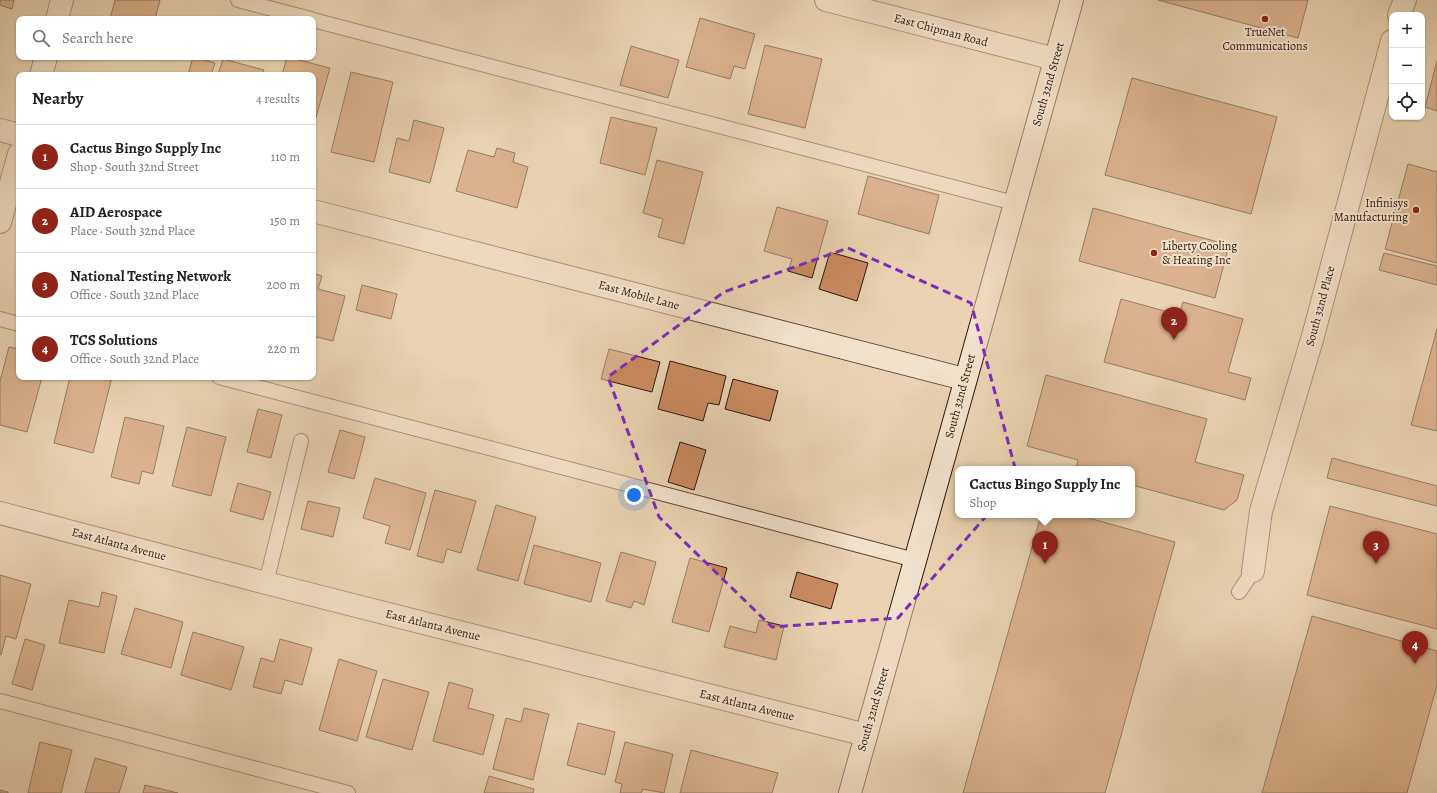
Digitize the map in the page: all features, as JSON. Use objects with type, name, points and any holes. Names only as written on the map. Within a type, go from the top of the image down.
[{"type":"street","points":[[58,16],[62,0]]},
{"type":"street","name":"East Chipman Road","points":[[826,0],[1055,59]]},
{"type":"street","name":"South 32nd Street","points":[[850,793],[964,379],[1072,0]]},
{"type":"street","points":[[1400,12],[1405,0]]},
{"type":"street","name":"South 32nd Place","points":[[1253,572],[1261,510],[1313,336],[1390,48]]},
{"type":"street","points":[[42,72],[45,60]]},
{"type":"street","points":[[0,130],[16,134]]},
{"type":"street","points":[[0,222],[16,165]]},
{"type":"street","name":"East Mobile Lane","points":[[316,212],[964,379]]},
{"type":"street","name":"East Atlanta Avenue","points":[[0,513],[266,583],[866,735]]},
{"type":"lane","points":[[238,0],[300,16]]},
{"type":"lane","points":[[316,20],[1014,203]]},
{"type":"lane","points":[[0,319],[16,323]]},
{"type":"lane","points":[[230,380],[915,560]]},
{"type":"lane","points":[[266,583],[301,441]]},
{"type":"lane","points":[[1238,592],[1253,572]]},
{"type":"lane","points":[[0,701],[348,793]]},
{"type":"highlighted area","points":[[848,248],[971,303],[1018,479],[898,618],[772,627],[659,517],[608,377],[724,292]]},
{"type":"building","points":[[0,0],[14,0],[12,9],[0,5]]},
{"type":"building","points":[[115,0],[160,0],[156,16],[111,16]]},
{"type":"building","name":"TrueNet Communications","points":[[1158,0],[1308,0],[1298,38]]},
{"type":"building","points":[[700,18],[755,34],[745,69],[734,66],[730,79],[686,67]]},
{"type":"building","points":[[765,45],[822,59],[805,128],[748,114]]},
{"type":"building","points":[[631,46],[679,60],[668,98],[620,85]]},
{"type":"building","points":[[192,60],[204,60],[215,63],[212,72],[189,72]]},
{"type":"building","points":[[223,60],[264,70],[263,72],[219,72]]},
{"type":"building","points":[[286,60],[299,60],[330,68],[316,117],[316,72],[283,72]]},
{"type":"building","points":[[1437,61],[1437,111],[1425,107]]},
{"type":"building","points":[[351,72],[393,82],[374,162],[331,152]]},
{"type":"building","points":[[1132,78],[1277,117],[1251,214],[1105,175]]},
{"type":"building","points":[[611,117],[657,128],[645,175],[600,163]]},
{"type":"building","points":[[414,120],[444,128],[430,183],[389,172],[397,138],[409,141]]},
{"type":"building","points":[[497,148],[515,153],[513,162],[528,167],[517,208],[456,191],[468,150],[494,157]]},
{"type":"building","points":[[657,160],[703,172],[684,244],[658,237],[663,219],[643,213]]},
{"type":"building","name":"Infinisys Manufacturing","points":[[1408,164],[1437,172],[1437,263],[1385,249]]},
{"type":"building","points":[[868,176],[939,195],[929,234],[858,214]]},
{"type":"building","points":[[777,207],[828,221],[812,278],[788,271],[792,259],[764,251]]},
{"type":"building","name":"Liberty Cooling & Heating Inc","points":[[1093,208],[1229,245],[1215,298],[1079,261]]},
{"type":"building","points":[[830,252],[868,263],[857,301],[819,289]]},
{"type":"building","points":[[1384,253],[1437,266],[1437,285],[1379,270]]},
{"type":"building","points":[[316,274],[322,276],[318,289],[345,296],[333,341],[316,337]]},
{"type":"building","points":[[362,285],[397,294],[391,319],[356,310]]},
{"type":"building","points":[[1121,299],[1179,315],[1183,302],[1243,319],[1228,372],[1251,378],[1245,400],[1104,362]]},
{"type":"building","points":[[1437,329],[1437,431],[1411,425]]},
{"type":"building","points":[[9,347],[16,348],[16,380],[41,380],[27,432],[0,425],[0,381]]},
{"type":"building","points":[[609,349],[660,362],[652,392],[601,379]]},
{"type":"building","points":[[670,361],[726,376],[719,405],[708,403],[703,421],[658,409]]},
{"type":"building","points":[[1046,375],[1207,419],[1195,462],[1244,475],[1237,500],[1224,510],[1135,486],[1135,466],[1077,466],[1078,460],[1027,446]]},
{"type":"building","points":[[733,379],[778,391],[770,421],[725,409]]},
{"type":"building","points":[[69,380],[111,380],[93,453],[54,443]]},
{"type":"building","points":[[258,409],[282,415],[271,458],[247,452]]},
{"type":"building","points":[[125,417],[164,426],[153,474],[142,471],[139,484],[111,477]]},
{"type":"building","points":[[187,427],[226,437],[211,496],[172,486]]},
{"type":"building","points":[[340,430],[365,437],[354,479],[328,472]]},
{"type":"building","points":[[680,442],[706,450],[694,490],[668,482]]},
{"type":"building","points":[[1332,458],[1437,486],[1437,506],[1327,478]]},
{"type":"building","points":[[375,478],[426,493],[410,550],[385,543],[390,526],[363,518]]},
{"type":"building","points":[[238,483],[271,492],[263,520],[230,511]]},
{"type":"building","points":[[435,490],[476,501],[461,553],[447,549],[443,563],[417,556]]},
{"type":"building","points":[[308,501],[340,508],[333,537],[301,529]]},
{"type":"building","points":[[496,505],[536,517],[518,581],[477,570]]},
{"type":"building","points":[[1330,506],[1437,534],[1437,629],[1307,595]]},
{"type":"building","points":[[1040,518],[1089,518],[1175,542],[1105,793],[963,793]]},
{"type":"building","points":[[534,545],[601,563],[591,602],[524,584]]},
{"type":"building","points":[[621,552],[656,562],[644,605],[634,601],[631,608],[606,601]]},
{"type":"building","points":[[690,558],[727,568],[709,632],[672,622]]},
{"type":"building","points":[[797,572],[838,584],[831,609],[790,597]]},
{"type":"building","points":[[0,575],[31,584],[16,639],[6,636],[1,655],[0,655]]},
{"type":"building","points":[[102,592],[117,596],[104,653],[59,643],[69,600],[99,607]]},
{"type":"building","points":[[135,608],[183,622],[171,668],[121,654]]},
{"type":"building","points":[[1312,616],[1437,651],[1437,685],[1407,793],[1262,793]]},
{"type":"building","points":[[759,620],[784,626],[776,660],[724,647],[730,626],[756,633]]},
{"type":"building","points":[[193,632],[244,647],[231,690],[181,675]]},
{"type":"building","points":[[25,639],[45,645],[32,690],[12,684]]},
{"type":"building","points":[[280,639],[312,648],[302,685],[285,680],[281,694],[253,687],[261,658],[274,662]]},
{"type":"building","points":[[339,659],[377,671],[357,741],[319,730]]},
{"type":"building","points":[[383,679],[429,692],[412,750],[366,737]]},
{"type":"building","points":[[449,682],[473,689],[468,708],[494,715],[483,755],[433,741]]},
{"type":"building","points":[[524,708],[549,714],[533,780],[493,769],[506,718],[521,722]]},
{"type":"building","points":[[578,723],[615,732],[605,775],[567,765]]},
{"type":"building","points":[[40,742],[72,750],[61,793],[28,793]]},
{"type":"building","points":[[625,742],[673,754],[664,793],[643,789],[641,793],[620,793],[622,784],[615,782]]},
{"type":"building","points":[[691,750],[778,773],[772,793],[680,793]]},
{"type":"building","points":[[95,758],[127,767],[119,793],[85,793]]},
{"type":"building","points":[[489,776],[534,789],[533,793],[484,793]]},
{"type":"building","points":[[145,785],[178,793],[143,793]]},
{"type":"building","points":[[0,790],[8,792],[8,793],[0,793]]},
{"type":"place","name":"TrueNet Communications","points":[[1265,19]]},
{"type":"place","name":"Infinisys Manufacturing","points":[[1416,210]]},
{"type":"place","name":"Liberty Cooling & Heating Inc","points":[[1154,253]]},
{"type":"place","name":"AID Aerospace","points":[[1174,340]]},
{"type":"place","name":"Cactus Bingo Supply Inc","points":[[1045,564]]},
{"type":"place","name":"National Testing Network","points":[[1376,564]]},
{"type":"place","name":"TCS Solutions","points":[[1415,664]]}]
